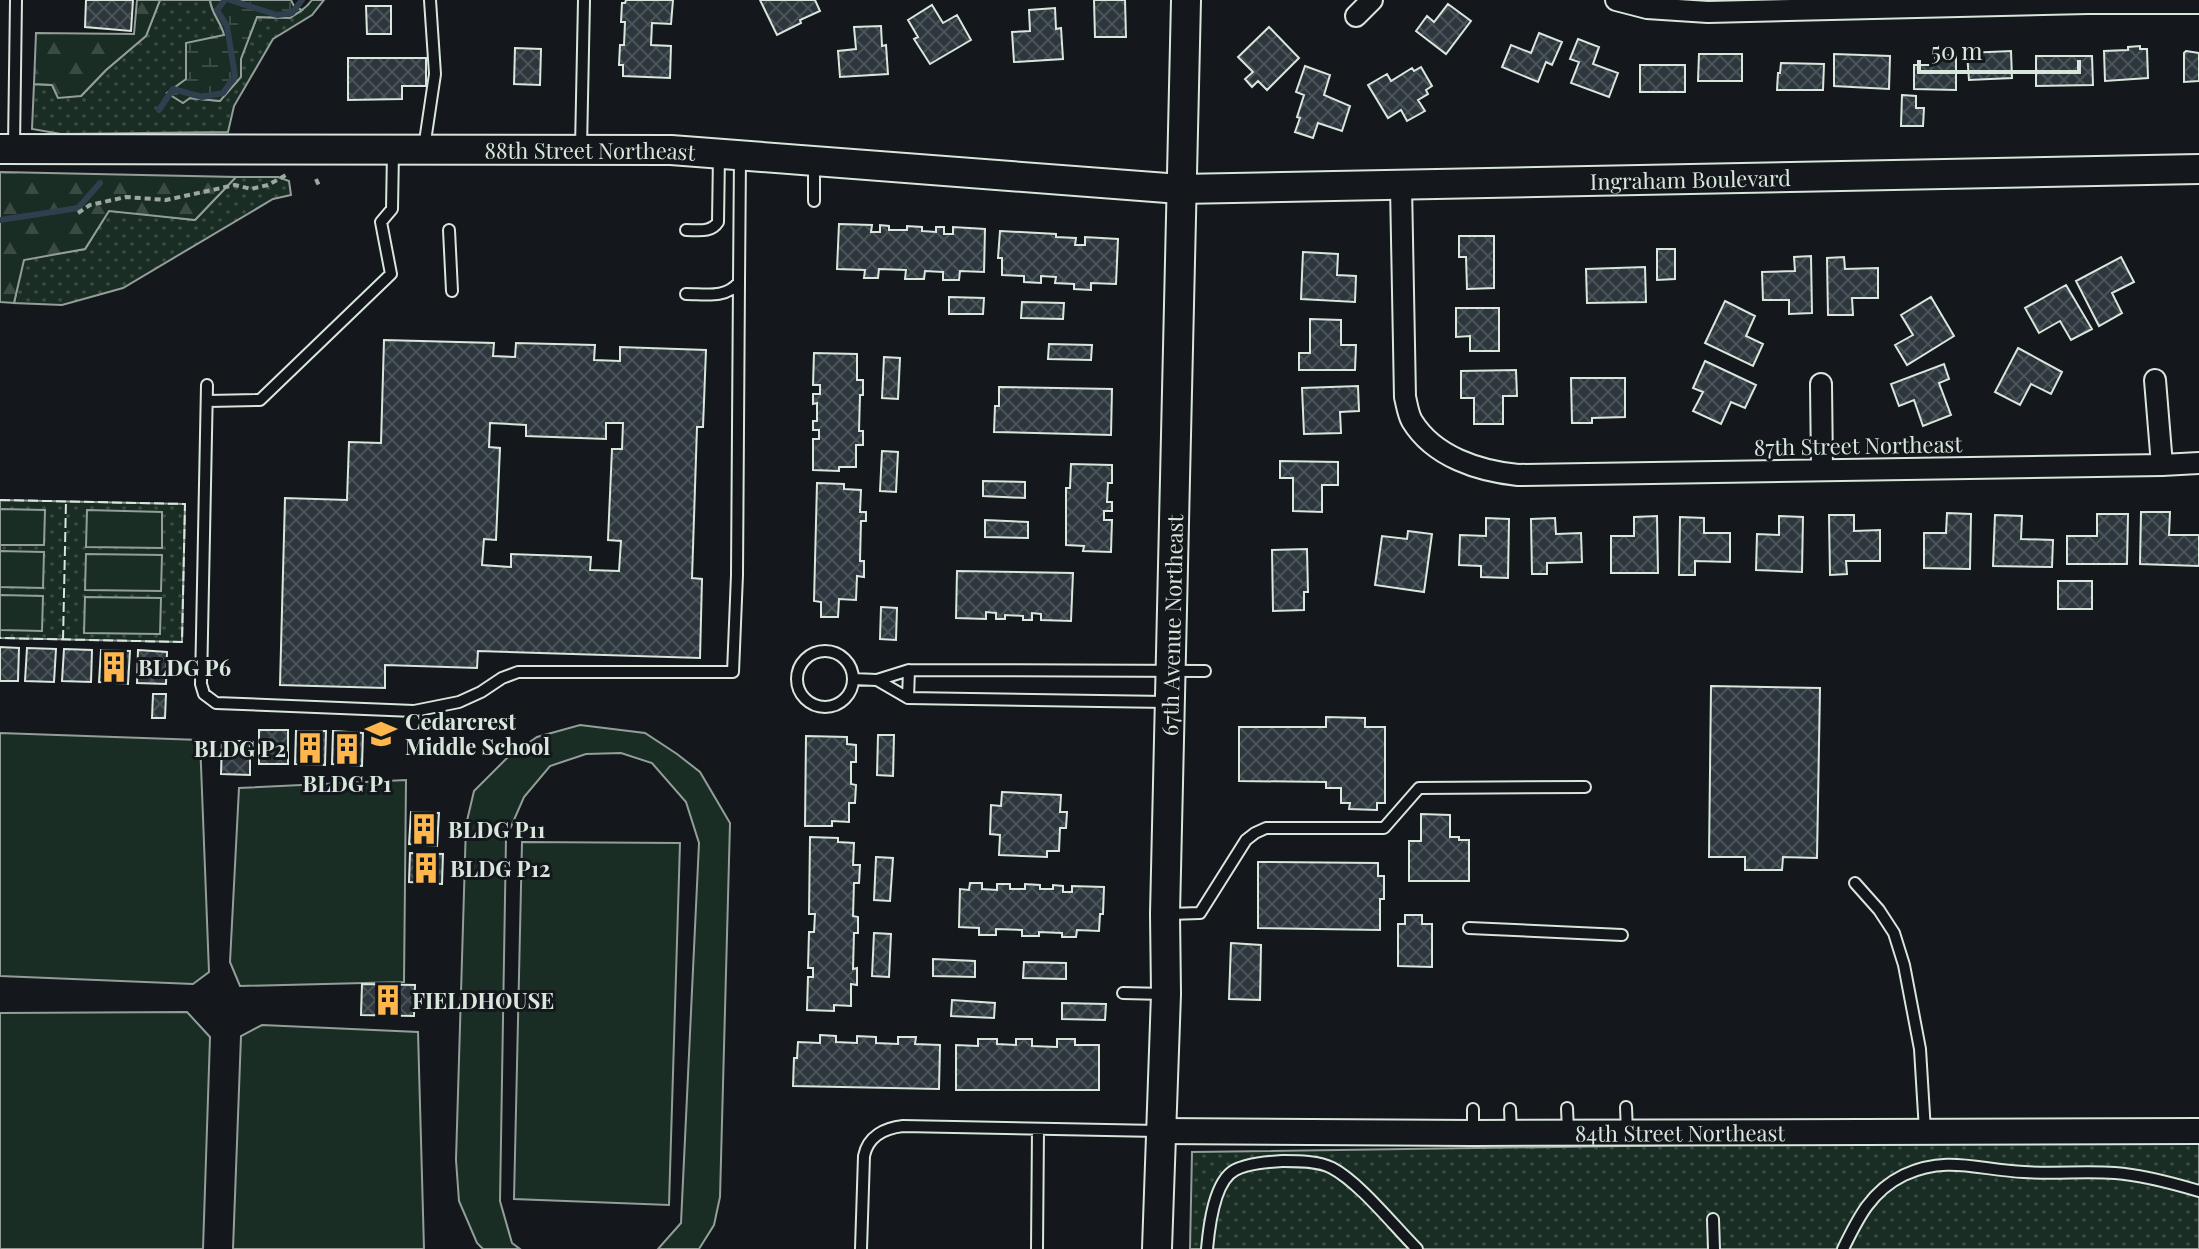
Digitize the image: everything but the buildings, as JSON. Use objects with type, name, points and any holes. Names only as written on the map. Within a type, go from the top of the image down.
[{"type":"main road","name":"67th Avenue Northeast","points":[[1157,1249],[1166,994],[1165,914],[1186,0]]},
{"type":"main road","name":"88th Street Northeast","points":[[7,149],[671,150],[1180,189]]},
{"type":"main road","name":"Ingraham Boulevard","points":[[1180,189],[2199,169]]},
{"type":"street","points":[[1356,16],[1372,0]]},
{"type":"street","points":[[1616,0],[1647,8],[1708,12],[1766,5],[2088,1],[2199,3]]},
{"type":"street","name":"87th Street Northeast","points":[[1401,186],[1405,397],[1410,419],[1427,441],[1456,458],[1488,471],[1518,475],[2199,463]]},
{"type":"street","points":[[2155,380],[2162,465]]},
{"type":"street","points":[[1821,384],[1822,469]]},
{"type":"street","name":"84th Street Northeast","points":[[1160,1131],[1473,1121],[1505,1130],[1568,1120],[1626,1119],[1720,1136],[1925,1131],[2199,1131]]},
{"type":"lane","points":[[7,149],[16,0]]},
{"type":"lane","points":[[424,150],[435,74],[430,0]]},
{"type":"lane","points":[[581,150],[584,0]]},
{"type":"lane","points":[[208,401],[260,400],[391,274],[381,222],[392,209],[393,150]]},
{"type":"lane","points":[[686,230],[708,230],[718,222],[730,154]]},
{"type":"lane","points":[[207,385],[201,684],[204,694],[216,703],[414,711],[459,702],[518,672],[733,672],[737,575],[739,282],[730,154]]},
{"type":"lane","points":[[814,160],[814,201]]},
{"type":"lane","points":[[449,230],[452,291]]},
{"type":"lane","points":[[686,294],[723,294],[739,282]]},
{"type":"lane","points":[[820,651],[839,655],[846,661],[853,679],[851,689],[839,704],[820,707],[803,697],[797,679],[803,661],[820,651]]},
{"type":"lane","points":[[908,698],[909,670]]},
{"type":"lane","points":[[853,679],[877,680],[909,670],[1205,671]]},
{"type":"lane","points":[[877,680],[908,698],[1170,702]]},
{"type":"lane","points":[[1165,914],[1200,913],[1246,840],[1266,828],[1384,828],[1419,788],[1585,787]]},
{"type":"lane","points":[[1855,883],[1894,933],[1904,965],[1920,1049],[1925,1131]]},
{"type":"lane","points":[[1469,928],[1622,935]]},
{"type":"lane","points":[[1123,993],[1166,994]]},
{"type":"lane","points":[[861,1249],[864,1156],[875,1136],[885,1130],[903,1126],[1160,1131]]},
{"type":"lane","points":[[1037,1249],[1038,1129]]},
{"type":"lane","points":[[1207,1249],[1214,1207],[1221,1186],[1232,1171],[1287,1161],[1330,1167],[1364,1195],[1417,1249]]},
{"type":"lane","points":[[1843,1249],[1857,1219],[1869,1201],[1885,1186],[1925,1167],[1946,1163],[2022,1172],[2117,1173],[2199,1191]]},
{"type":"lane","points":[[1713,1219],[1714,1249]]},
{"type":"path","points":[[78,213],[90,205],[126,197],[166,200],[235,185],[251,189],[268,185],[292,172]]},
{"type":"path","points":[[316,179],[320,188]]},
{"type":"green space","points":[[137,0],[160,0],[146,36],[81,96],[58,98],[52,85],[34,84],[36,33],[134,34]]},
{"type":"green space","points":[[160,0],[210,0],[225,36],[186,44],[189,98],[220,101],[257,17],[288,17],[300,12],[312,0],[324,0],[312,15],[273,39],[234,106],[228,132],[61,134],[32,129],[34,84],[52,85],[81,96],[146,36]]},
{"type":"green space","points":[[210,0],[291,0],[294,6],[302,10],[290,18],[257,17],[241,59],[241,77],[220,101],[190,98],[183,103],[167,93],[186,79],[186,43],[224,35]]},
{"type":"green space","points":[[0,172],[236,177],[195,220],[109,211],[85,249],[24,260],[14,303],[0,302]]},
{"type":"green space","points":[[236,177],[278,177],[289,181],[291,195],[273,199],[123,288],[62,305],[14,303],[23,259],[85,249],[109,210],[195,220]]},
{"type":"green space","points":[[0,500],[185,504],[182,642],[0,638]]},
{"type":"green space","points":[[0,509],[45,510],[44,545],[0,545]]},
{"type":"green space","points":[[87,510],[162,512],[162,548],[86,547]]},
{"type":"green space","points":[[0,551],[44,552],[43,588],[0,587]]},
{"type":"green space","points":[[86,554],[162,555],[161,591],[85,590]]},
{"type":"green space","points":[[0,595],[43,596],[42,631],[0,630]]},
{"type":"green space","points":[[85,597],[161,598],[160,634],[84,633]]},
{"type":"green space","points":[[580,725],[645,733],[700,772],[730,823],[720,1197],[714,1225],[699,1249],[658,1249],[681,1223],[699,843],[686,802],[652,763],[621,753],[586,754],[550,766],[524,797],[506,838],[500,1201],[512,1243],[520,1249],[483,1249],[477,1243],[459,1201],[456,1160],[466,825],[474,791],[508,757],[537,737]]},
{"type":"green space","points":[[0,733],[200,740],[209,972],[193,984],[0,976]]},
{"type":"green space","points":[[406,780],[404,982],[240,986],[230,962],[239,788]]},
{"type":"green space","points":[[522,842],[680,843],[669,1205],[514,1199]]},
{"type":"green space","points":[[187,1012],[210,1037],[203,1249],[0,1249],[0,1013]]},
{"type":"green space","points":[[262,1025],[418,1032],[424,1249],[233,1249],[241,1036]]},
{"type":"green space","points":[[2199,1138],[2199,1249],[1190,1249],[1192,1152]]},
{"type":"waterway","points":[[159,110],[173,89],[202,97],[223,93],[235,76],[227,26],[217,10],[225,0]]},
{"type":"waterway","points":[[230,0],[277,15],[292,13],[302,0]]},
{"type":"waterway","points":[[0,220],[78,208],[100,183]]},
{"type":"fence","points":[[0,500],[185,504],[182,642],[0,638]]},
{"type":"fence","points":[[63,640],[66,501]]},
{"type":"place","name":"BLDG P6","points":[[114,667]]},
{"type":"place","name":"Cedarcrest Middle School","points":[[381,734]]},
{"type":"place","name":"BLDG P2","points":[[310,748]]},
{"type":"place","name":"BLDG P1","points":[[347,749]]},
{"type":"place","name":"BLDG P11","points":[[424,829]]},
{"type":"place","name":"BLDG P12","points":[[426,868]]},
{"type":"place","name":"FIELDHOUSE","points":[[388,1000]]}]
